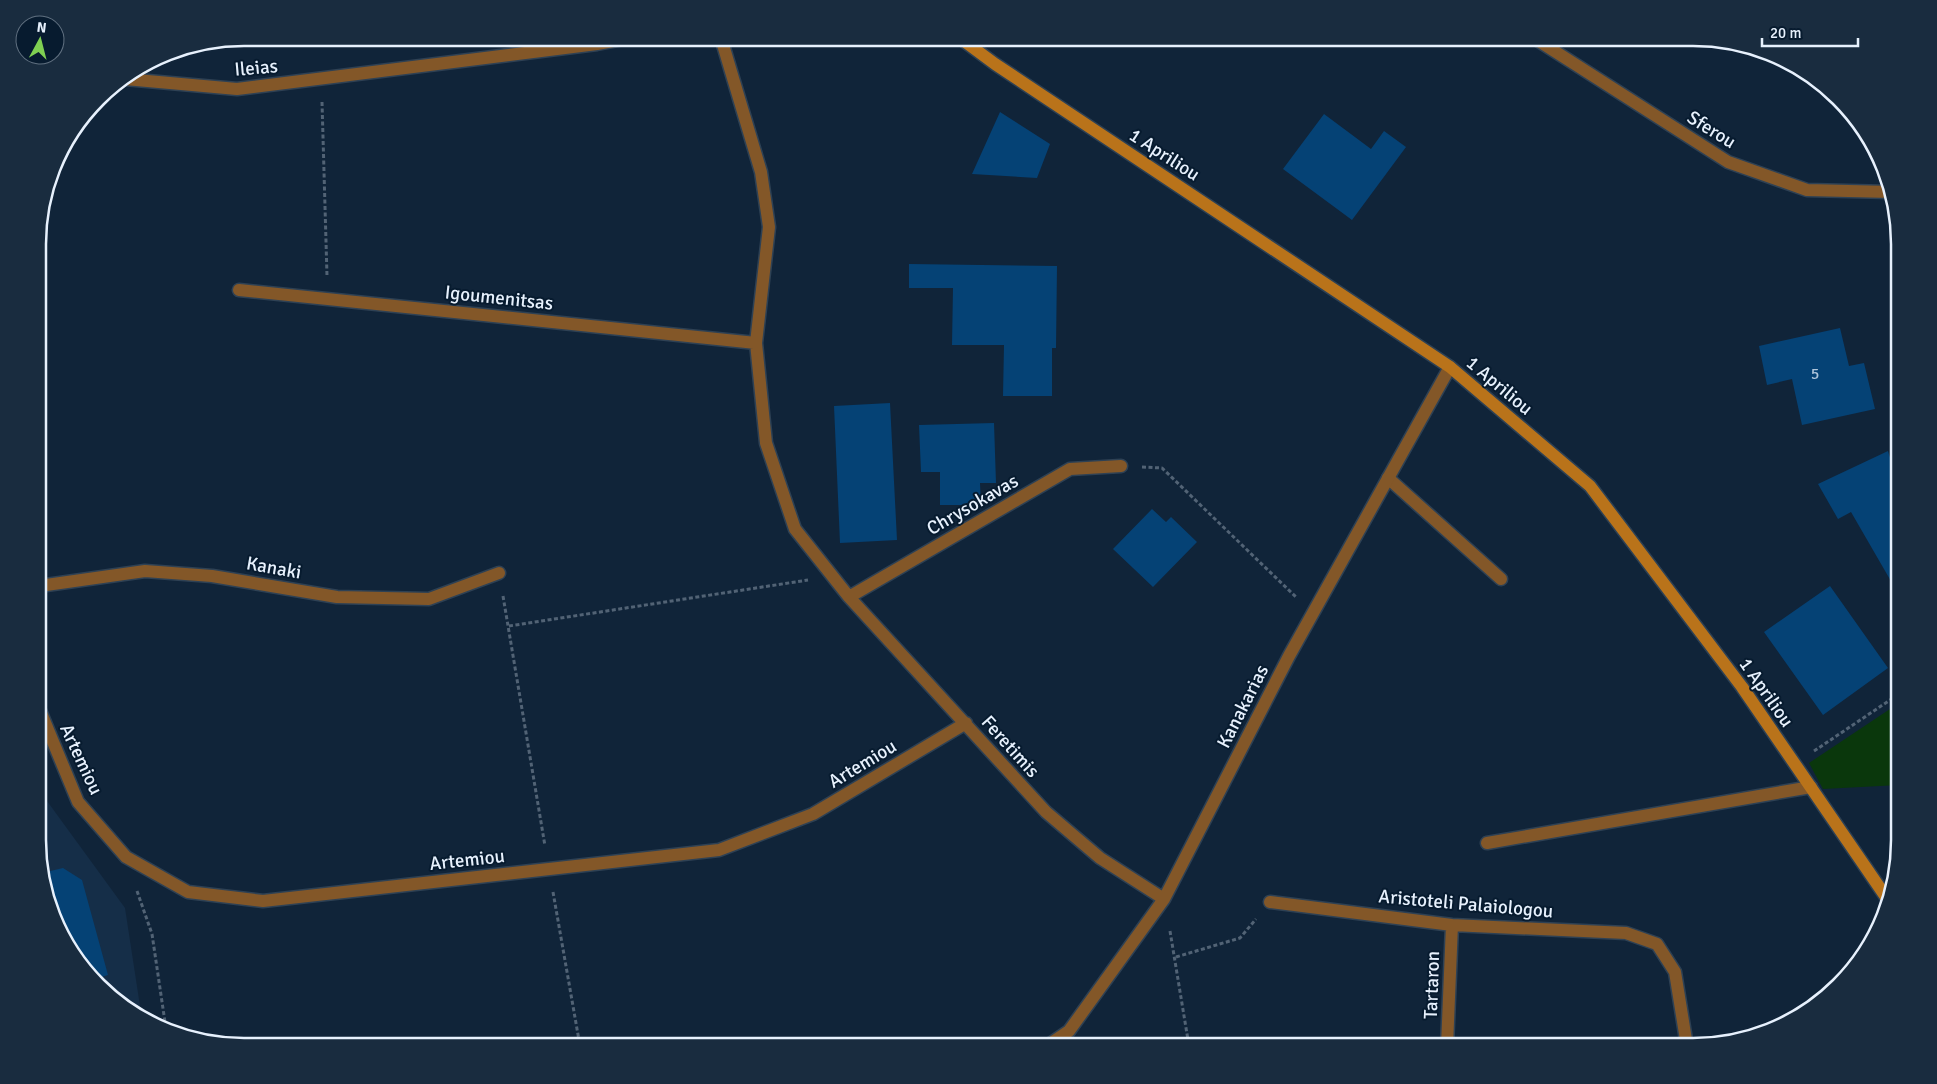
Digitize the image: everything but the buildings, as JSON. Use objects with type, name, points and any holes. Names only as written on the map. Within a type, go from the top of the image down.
[{"type":"main road","name":"1 Apriliou","points":[[971,46],[1450,367],[1590,486],[1742,688],[1884,892]]},
{"type":"street","name":"Ileias","points":[[134,80],[237,89],[581,46]]},
{"type":"street","name":"Feretimis","points":[[723,46],[761,172],[769,227],[756,343],[766,443],[795,529],[849,597],[1046,812],[1100,858],[1164,899]]},
{"type":"street","name":"Sferou","points":[[1547,46],[1728,162],[1807,190],[1884,192]]},
{"type":"street","name":"Igoumenitsas","points":[[239,290],[756,343]]},
{"type":"street","name":"Kanakarias","points":[[1059,1038],[1069,1031],[1164,899],[1289,656],[1450,367]]},
{"type":"street","name":"Chrysokavas","points":[[849,597],[1070,468],[1121,466]]},
{"type":"street","points":[[1388,478],[1501,579]]},
{"type":"street","name":"Kanaki","points":[[46,585],[145,571],[212,576],[337,597],[429,599],[498,573]]},
{"type":"street","name":"Artemiou","points":[[46,725],[78,802],[126,857],[188,892],[263,901],[719,850],[813,814],[966,723]]},
{"type":"street","points":[[1487,843],[1811,787]]},
{"type":"street","name":"Aristoteli Palaiologou","points":[[1270,902],[1452,924],[1626,933],[1657,944],[1675,972],[1686,1038]]},
{"type":"street","name":"Tartaron","points":[[1448,1038],[1452,924]]},
{"type":"path","points":[[321,78],[327,299]]},
{"type":"path","points":[[1121,466],[1162,468],[1313,613]]},
{"type":"path","points":[[498,573],[509,626],[579,1038]]},
{"type":"path","points":[[509,626],[833,576]]},
{"type":"path","points":[[1795,764],[1891,699]]},
{"type":"path","points":[[126,857],[152,934],[165,1021]]},
{"type":"path","points":[[1164,899],[1189,1038]]},
{"type":"path","points":[[1176,958],[1240,938],[1270,902]]},
{"type":"shaded area","points":[[46,800],[125,908],[140,1008],[114,989],[95,970],[73,939],[61,915],[53,891],[48,865]]},
{"type":"green space","points":[[1891,708],[1891,785],[1823,789],[1809,763]]}]
